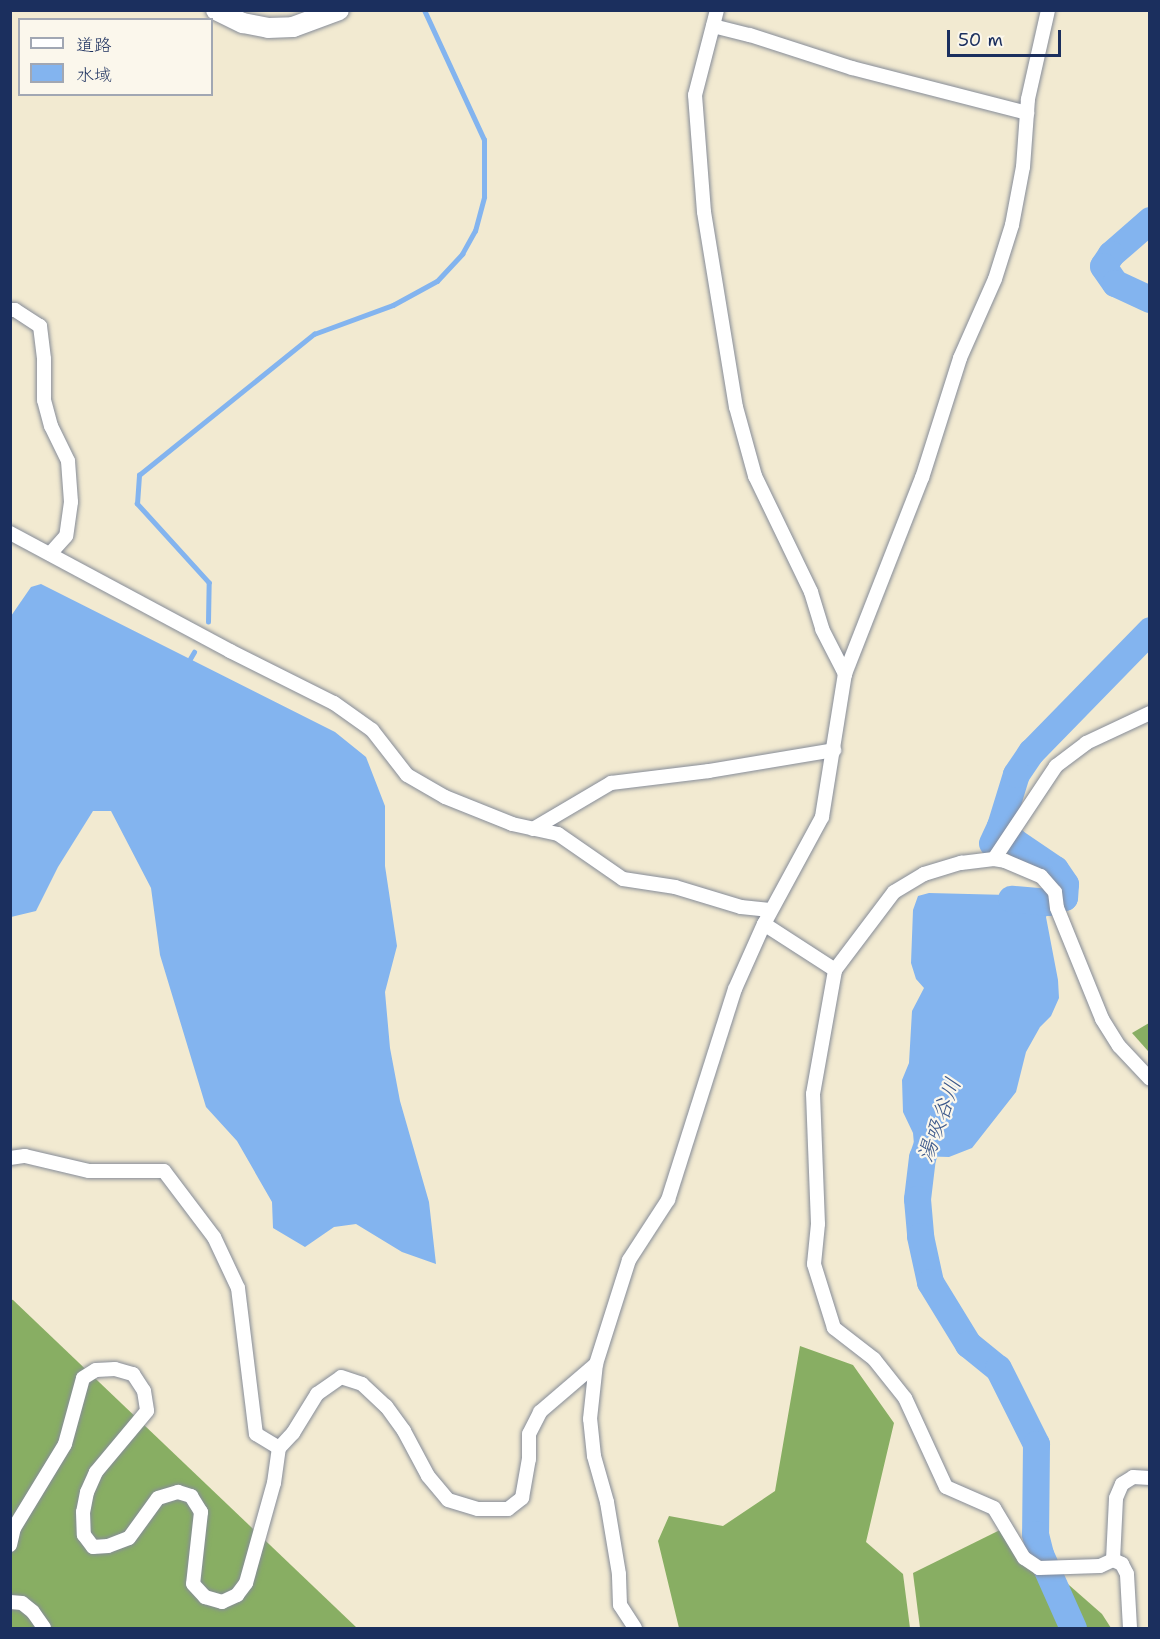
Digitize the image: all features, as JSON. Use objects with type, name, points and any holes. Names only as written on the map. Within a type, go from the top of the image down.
[{"type":"main road","points":[[216,10],[243,23],[268,28],[293,27],[339,10]]},
{"type":"street","points":[[717,10],[695,95],[704,212],[736,408],[755,476],[811,592],[822,629],[845,674]]},
{"type":"street","points":[[635,1629],[620,1605],[620,1574],[607,1502],[594,1456],[590,1419],[596,1364],[629,1260],[668,1200],[735,989],[771,910],[822,817],[845,674],[922,478],[960,358],[995,279],[1012,225],[1023,167],[1027,113],[1048,10]]},
{"type":"street","points":[[713,26],[750,35],[852,68],[1027,113]]},
{"type":"street","points":[[10,310],[15,310],[40,326],[44,359],[44,400],[51,426],[68,461],[71,502],[66,536],[50,554]]},
{"type":"street","points":[[10,533],[230,651],[334,703],[372,730],[407,776],[435,792],[488,816],[558,834],[623,879],[675,887],[741,907],[771,910]]},
{"type":"street","points":[[994,859],[1056,766],[1086,743],[1149,713]]},
{"type":"street","points":[[533,829],[612,783],[709,771],[834,750]]},
{"type":"street","points":[[1130,1629],[1127,1574],[1122,1564],[1113,1560],[1100,1566],[1039,1568],[1024,1558],[994,1508],[946,1487],[905,1398],[874,1359],[834,1328],[814,1264],[818,1224],[813,1094],[835,970],[894,892],[924,874],[961,863],[994,859],[1041,876],[1055,892],[1057,908],[1102,1018],[1119,1046],[1149,1079]]},
{"type":"street","points":[[764,924],[835,970]]},
{"type":"street","points":[[10,1158],[25,1156],[89,1171],[164,1171],[214,1238],[238,1288],[256,1434],[279,1448]]},
{"type":"street","points":[[10,1545],[14,1528],[65,1444],[83,1378],[96,1370],[115,1369],[133,1374],[144,1391],[147,1411],[96,1472],[87,1492],[83,1512],[84,1535],[93,1547],[108,1546],[129,1538],[158,1498],[178,1492],[190,1496],[201,1512],[194,1584],[205,1597],[222,1602],[237,1595],[246,1583],[274,1483],[279,1448],[293,1433],[317,1394],[340,1377],[362,1384],[386,1406],[404,1431],[428,1476],[448,1500],[478,1509],[508,1509],[522,1498],[529,1459],[529,1434],[540,1412],[596,1364]]},
{"type":"street","points":[[1113,1560],[1116,1498],[1122,1484],[1133,1477],[1149,1478]]},
{"type":"street","points":[[10,1602],[22,1603],[33,1612],[44,1629]]},
{"type":"green space","points":[[1149,1023],[1150,1051],[1148,1051],[1132,1033]]},
{"type":"green space","points":[[10,1299],[13,1300],[357,1628],[11,1628]]},
{"type":"green space","points":[[800,1346],[853,1365],[894,1423],[866,1542],[903,1574],[910,1628],[679,1628],[658,1541],[669,1516],[723,1526],[775,1491]]},
{"type":"green space","points":[[1004,1528],[1102,1614],[1111,1628],[920,1628],[913,1573]]},
{"type":"water","points":[[41,584],[335,732],[366,757],[385,806],[385,866],[397,946],[385,992],[390,1048],[400,1101],[429,1202],[436,1264],[402,1252],[356,1224],[334,1227],[305,1247],[273,1228],[272,1202],[237,1141],[206,1107],[160,955],[151,888],[111,811],[93,811],[58,867],[36,911],[11,917],[11,616],[31,587]]},
{"type":"water","points":[[929,893],[1043,896],[1050,910],[1046,917],[1058,980],[1059,998],[1051,1016],[1040,1027],[1026,1052],[1016,1092],[972,1148],[949,1157],[915,1156],[913,1133],[903,1112],[902,1080],[909,1063],[912,1011],[924,988],[916,979],[911,963],[913,910],[918,896]]},
{"type":"waterway","points":[[208,622],[209,583],[137,504],[139,475],[314,334],[393,305],[437,281],[462,254],[475,231],[484,197],[484,140],[424,10]]},
{"type":"waterway","name":"湯吸谷川","points":[[1150,220],[1111,254],[1103,266],[1115,283],[1150,299]]},
{"type":"waterway","name":"湯吸谷川","points":[[992,843],[1000,826],[1016,774],[1031,752],[1150,630]]},
{"type":"waterway","points":[[190,659],[194,652]]},
{"type":"waterway","points":[[1000,826],[1015,842],[1055,869],[1065,884],[1064,897],[1049,902],[1011,899]]},
{"type":"waterway","name":"湯吸谷川","points":[[934,1123],[922,1157],[917,1199],[920,1236],[930,1282],[968,1344],[998,1368],[1036,1444],[1035,1534],[1040,1554],[1073,1628]]}]
